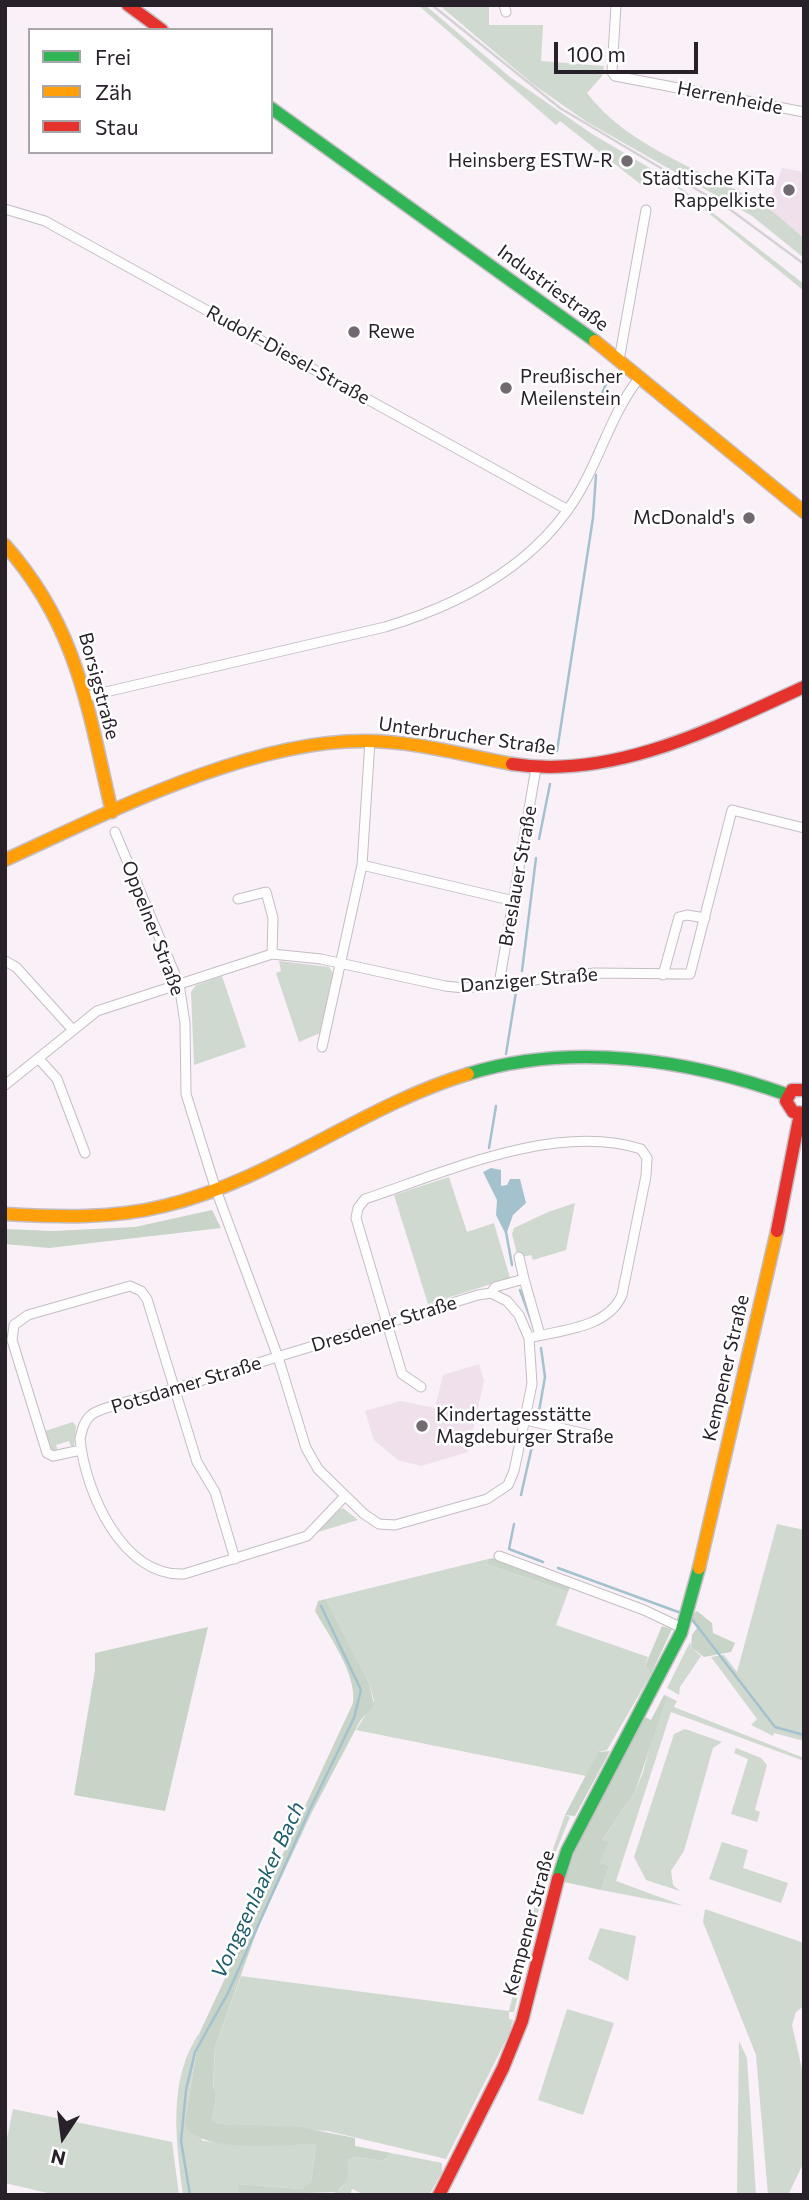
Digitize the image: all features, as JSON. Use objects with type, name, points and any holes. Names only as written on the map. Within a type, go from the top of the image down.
[{"type":"main road","points":[[128,5],[159,28]]},
{"type":"main road","name":"Industriestraße","points":[[273,109],[619,360],[804,512]]},
{"type":"main road","name":"Borsigstraße","points":[[5,545],[27,566],[58,615],[74,654],[112,813]]},
{"type":"main road","name":"Unterbrucher Straße","points":[[5,860],[112,813],[259,759],[329,744],[370,741],[403,743],[536,768],[560,769],[605,763],[678,738],[800,690]]},
{"type":"main road","points":[[5,1214],[70,1218],[138,1212],[216,1190],[421,1092],[494,1067],[623,1058],[715,1073],[788,1095]]},
{"type":"main road","points":[[802,1113],[788,1108],[788,1095],[795,1089],[804,1090]]},
{"type":"main road","name":"Kempener Straße","points":[[439,2195],[503,2068],[522,2021],[550,1905],[567,1851],[681,1630],[689,1608],[775,1242],[802,1113]]},
{"type":"street","name":"Herrenheide","points":[[616,5],[612,72],[615,76],[804,113]]},
{"type":"street","name":"Rudolf-Diesel-Straße","points":[[5,209],[45,221],[568,510]]},
{"type":"street","points":[[619,360],[646,209]]},
{"type":"street","points":[[84,697],[423,616],[453,604],[499,577],[527,555],[568,510],[588,477],[626,395],[640,377]]},
{"type":"street","points":[[322,1047],[362,865],[370,741]]},
{"type":"street","name":"Breslauer Straße","points":[[499,984],[536,768]]},
{"type":"street","name":"Danziger Straße","points":[[5,1085],[97,1011],[272,954],[341,963],[445,986],[499,984],[595,973],[690,974],[732,810],[804,828]]},
{"type":"street","name":"Oppelner Straße","points":[[115,832],[179,984],[185,1023],[186,1094],[216,1190]]},
{"type":"street","points":[[362,865],[514,901]]},
{"type":"street","points":[[238,900],[266,892],[273,918],[272,954]]},
{"type":"street","points":[[663,975],[679,917],[687,915],[705,918]]},
{"type":"street","points":[[5,961],[16,968],[72,1029]]},
{"type":"street","points":[[39,1059],[57,1079],[85,1153]]},
{"type":"street","points":[[421,1387],[402,1374],[356,1217],[358,1208],[365,1199],[500,1154],[538,1146],[627,1144],[641,1149],[647,1158],[646,1176],[622,1295],[616,1309],[603,1319],[529,1338]]},
{"type":"street","points":[[216,1190],[278,1357],[306,1448],[318,1469],[379,1524],[395,1525],[487,1499],[508,1485],[526,1420],[532,1384],[529,1338],[519,1315],[508,1301],[491,1293]]},
{"type":"street","points":[[519,1257],[540,1335]]},
{"type":"street","name":"Dresdener Straße","points":[[278,1357],[387,1322],[491,1293],[495,1287],[524,1279]]},
{"type":"street","points":[[235,1559],[215,1492],[197,1462],[176,1388],[147,1299],[141,1290],[130,1286],[19,1319],[12,1340],[47,1453],[53,1456],[81,1450],[105,1520],[153,1570],[170,1575],[184,1574],[235,1559],[307,1536],[345,1496]]},
{"type":"street","name":"Potsdamer Straße","points":[[81,1450],[83,1427],[92,1413],[278,1357]]},
{"type":"street","points":[[526,1420],[603,1438]]},
{"type":"street","points":[[499,1556],[644,1610],[681,1630]]},
{"type":"shaded area","points":[[418,5],[425,5],[510,77],[592,134],[672,181],[804,284],[804,291],[674,185],[662,180],[644,187],[560,121],[556,125]]},
{"type":"shaded area","points":[[439,5],[489,5],[489,25],[543,25],[541,61],[604,66],[602,76],[587,93],[603,112],[666,155],[764,205],[804,238],[804,258],[752,216],[587,122],[534,85]]},
{"type":"shaded area","name":"Städtische KiTa Rappelkiste","points":[[782,168],[804,172],[804,238],[768,209]]},
{"type":"shaded area","points":[[279,961],[329,967],[333,973],[320,1033],[299,1042],[276,973],[281,971]]},
{"type":"shaded area","points":[[222,976],[246,1047],[194,1065],[191,992],[196,985]]},
{"type":"shaded area","points":[[449,1177],[467,1232],[494,1223],[510,1278],[428,1304],[394,1195]]},
{"type":"shaded area","points":[[575,1203],[566,1250],[533,1260],[531,1255],[518,1258],[512,1234],[514,1228]]},
{"type":"shaded area","name":"Kindertagesstätte Magdeburger Straße","points":[[479,1364],[484,1381],[468,1452],[421,1466],[398,1460],[374,1440],[365,1411],[401,1401],[435,1408],[443,1375]]},
{"type":"shaded area","points":[[73,1422],[76,1426],[74,1447],[72,1449],[69,1441],[56,1445],[58,1452],[52,1451],[45,1431]]},
{"type":"shaded area","points":[[343,1508],[358,1520],[318,1532],[339,1510]]},
{"type":"shaded area","points":[[777,1524],[804,1530],[804,1741],[774,1733],[773,1736],[751,1725],[757,1719],[711,1657],[724,1655],[737,1672]]},
{"type":"shaded area","points":[[488,1559],[486,1564],[568,1592],[556,1625],[648,1657],[645,1666],[651,1674],[607,1750],[598,1752],[586,1776],[356,1730],[374,1701],[369,1683],[326,1599]]},
{"type":"shaded area","points":[[690,1642],[691,1647],[701,1656],[680,1687],[679,1695],[667,1688]]},
{"type":"shaded area","points":[[667,1696],[677,1701],[674,1707],[804,1758],[804,1761],[671,1712],[616,1881],[684,1906],[601,1890],[609,1866],[600,1862],[602,1840],[635,1792]]},
{"type":"shaded area","points":[[685,1729],[722,1742],[713,1748],[684,1851],[671,1871],[673,1885],[680,1891],[646,1880],[634,1857],[674,1734]]},
{"type":"shaded area","points":[[736,1748],[761,1758],[767,1765],[755,1810],[760,1812],[757,1822],[731,1814],[748,1759],[734,1753]]},
{"type":"shaded area","points":[[565,1815],[570,1817],[549,1868],[514,2012],[509,2012],[509,2019],[513,2020],[509,2034],[446,2159],[328,2131],[218,2124],[212,2120],[216,2096],[213,2092],[215,2047],[241,1976],[509,2011],[539,1889]]},
{"type":"shaded area","points":[[722,1842],[748,1850],[743,1868],[788,1883],[781,1903],[709,1879]]},
{"type":"shaded area","points":[[705,1909],[804,1943],[804,2006],[796,2012],[792,2025],[804,2078],[804,2162],[789,2193],[791,2195],[768,2195],[756,2055],[703,1922]]},
{"type":"shaded area","points":[[600,1928],[636,1936],[628,1981],[588,1959]]},
{"type":"shaded area","points":[[567,2009],[614,2023],[583,2115],[538,2100]]},
{"type":"shaded area","points":[[200,2032],[185,2120],[203,2141],[272,2145],[316,2144],[311,2184],[301,2189],[239,2184],[239,2195],[183,2195],[176,2111],[178,2090],[182,2070]]},
{"type":"shaded area","points":[[739,2041],[747,2058],[756,2195],[737,2195]]},
{"type":"shaded area","points":[[13,2109],[172,2142],[179,2195],[56,2195],[5,2183],[5,2148]]},
{"type":"shaded area","points":[[391,2153],[442,2163],[442,2172],[429,2195],[365,2195],[352,2189],[350,2195],[328,2195],[343,2186],[347,2160],[356,2157],[383,2161]]},
{"type":"green space","points":[[212,1210],[221,1228],[49,1248],[5,1244],[5,1229],[53,1231],[135,1227]]},
{"type":"green space","points":[[495,1558],[571,1584],[568,1592],[486,1564],[488,1559]]},
{"type":"green space","points":[[326,1599],[369,1683],[374,1705],[360,1721],[312,1812],[259,1925],[215,2047],[213,2086],[216,2096],[212,2120],[218,2124],[300,2127],[355,2138],[355,2146],[391,2153],[383,2161],[356,2157],[347,2160],[348,2180],[337,2192],[239,2195],[238,2184],[301,2189],[311,2183],[316,2144],[247,2146],[212,2142],[187,2129],[185,2120],[200,2032],[353,1703],[351,1680],[315,1611],[318,1601]]},
{"type":"green space","points":[[697,1611],[712,1623],[713,1633],[735,1643],[731,1652],[704,1657],[691,1647],[692,1635],[697,1628],[692,1622],[693,1614]]},
{"type":"green space","points":[[662,1626],[672,1629],[651,1674],[645,1666]]},
{"type":"green space","points":[[208,1627],[165,1811],[74,1795],[95,1670],[95,1653]]},
{"type":"green space","points":[[664,1695],[667,1696],[635,1792],[602,1840],[608,1842],[600,1862],[609,1866],[601,1890],[564,1882],[580,1839],[601,1798],[645,1717],[651,1720]]},
{"type":"green space","points":[[610,1751],[575,1816],[565,1815],[598,1752]]},
{"type":"water","points":[[491,1168],[501,1170],[501,1186],[507,1185],[510,1179],[520,1179],[526,1203],[513,1215],[506,1235],[496,1215],[497,1200],[483,1172]]},
{"type":"waterway","points":[[600,398],[610,375]]},
{"type":"waterway","points":[[557,751],[593,518],[596,475]]},
{"type":"waterway","points":[[539,839],[550,784]]},
{"type":"waterway","points":[[522,971],[536,858]]},
{"type":"waterway","points":[[506,1054],[516,992]]},
{"type":"waterway","points":[[489,1148],[496,1106]]},
{"type":"waterway","points":[[506,1232],[512,1265]]},
{"type":"waterway","points":[[520,1290],[534,1328]]},
{"type":"waterway","points":[[539,1411],[545,1377],[541,1348]]},
{"type":"waterway","points":[[521,1495],[535,1433]]},
{"type":"waterway","points":[[514,1524],[509,1549],[543,1562]]},
{"type":"waterway","points":[[558,1568],[681,1613]]},
{"type":"waterway","name":"Vonggenlaaker Bach","points":[[190,2195],[181,2141],[186,2090],[195,2052],[228,1993],[354,1718],[361,1690],[321,1606]]},
{"type":"waterway","points":[[691,1618],[775,1727],[804,1735]]},
{"type":"railway","points":[[432,5],[560,108],[728,208],[804,264]]},
{"type":"traffic: fast","points":[[273,109],[595,341]]},
{"type":"traffic: fast","points":[[468,1074],[507,1064],[547,1059],[629,1059],[710,1072],[788,1095]]},
{"type":"traffic: fast","points":[[558,1879],[567,1851],[681,1633],[699,1568]]},
{"type":"traffic: slow","points":[[595,341],[804,512]]},
{"type":"traffic: slow","points":[[5,545],[30,576],[65,639],[87,704],[112,812]]},
{"type":"traffic: slow","points":[[5,860],[181,782],[275,752],[321,744],[365,741],[421,746],[512,764]]},
{"type":"traffic: slow","points":[[5,1214],[65,1216],[125,1213],[164,1206],[204,1194],[243,1179],[391,1104],[468,1074]]},
{"type":"traffic: slow","points":[[699,1568],[777,1231]]},
{"type":"traffic: jam","points":[[128,5],[159,28]]},
{"type":"traffic: jam","points":[[512,764],[550,767],[625,757],[699,734],[804,687]]},
{"type":"traffic: jam","points":[[804,1090],[792,1090],[786,1101],[793,1112],[804,1113]]},
{"type":"traffic: jam","points":[[777,1231],[800,1114]]},
{"type":"traffic: jam","points":[[439,2195],[503,2068],[522,2021],[558,1879]]},
{"type":"place","name":"Heinsberg ESTW-R","points":[[627,161]]},
{"type":"place","name":"Städtische KiTa Rappelkiste","points":[[789,190]]},
{"type":"place","name":"Rewe","points":[[354,332]]},
{"type":"place","name":"Preußischer Meilenstein","points":[[506,388]]},
{"type":"place","name":"McDonald's","points":[[749,518]]},
{"type":"place","name":"Kindertagesstätte Magdeburger Straße","points":[[422,1426]]}]
